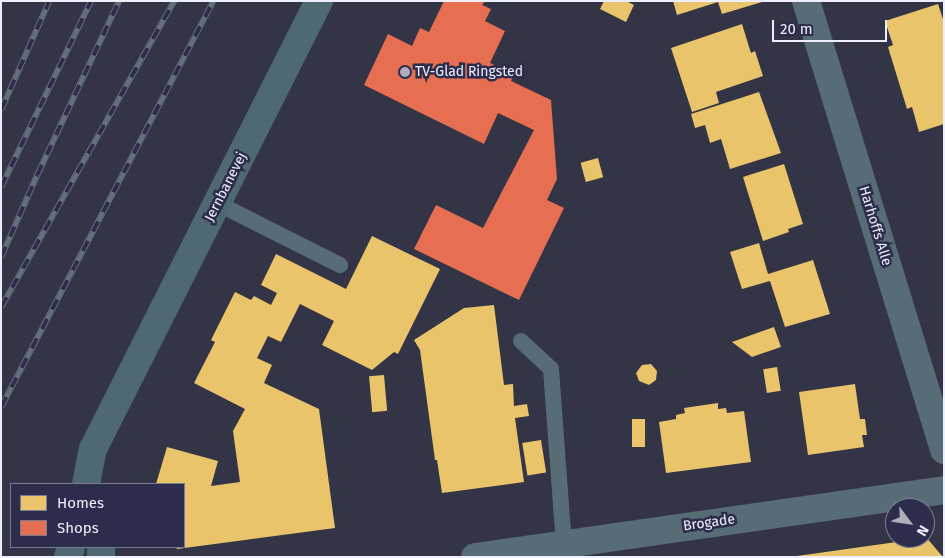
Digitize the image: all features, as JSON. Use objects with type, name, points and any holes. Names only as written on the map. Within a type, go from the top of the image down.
[{"type":"main road","name":"Jernbanevej","points":[[86,483],[93,449],[319,1]]},
{"type":"main road","name":"Jernbanevej","points":[[104,483],[112,445],[133,372]]},
{"type":"street","name":"Harhoffs Alle","points":[[806,1],[944,450]]},
{"type":"street","name":"Brogade","points":[[475,557],[944,490]]},
{"type":"lane","points":[[217,203],[340,266]]},
{"type":"lane","points":[[521,341],[552,369],[564,544]]},
{"type":"building: Homes","points":[[604,1],[626,1],[634,5],[626,22],[600,9]]},
{"type":"building: Homes","points":[[673,1],[762,2],[722,14],[718,2],[677,15]]},
{"type":"building: Homes","points":[[938,4],[944,22],[944,124],[919,132],[912,107],[907,109],[888,47],[893,45],[885,21]]},
{"type":"building: Homes","points":[[742,24],[751,53],[755,51],[763,76],[716,92],[719,103],[692,112],[671,48]]},
{"type":"building: Homes","points":[[759,92],[781,153],[730,169],[721,139],[710,143],[705,125],[695,128],[691,114]]},
{"type":"building: Homes","points":[[598,158],[603,177],[586,182],[581,163]]},
{"type":"building: Homes","points":[[784,164],[803,224],[788,229],[789,232],[763,241],[743,177]]},
{"type":"building: Homes","points":[[372,236],[440,269],[398,354],[394,352],[372,370],[322,345],[334,321],[300,304],[281,342],[268,336],[257,358],[272,365],[264,383],[319,409],[335,528],[185,548],[185,483],[156,483],[167,447],[218,461],[211,486],[240,482],[233,431],[245,409],[194,383],[215,342],[211,340],[235,292],[251,300],[254,296],[271,305],[277,293],[261,285],[276,254],[346,289]]},
{"type":"building: Homes","points":[[759,243],[768,274],[813,260],[830,314],[785,327],[770,281],[742,289],[730,252]]},
{"type":"building: Homes","points":[[494,305],[504,385],[513,384],[514,406],[527,404],[529,416],[515,418],[524,482],[442,493],[437,460],[435,460],[420,350],[414,340],[464,308]]},
{"type":"building: Homes","points":[[774,327],[781,347],[752,357],[732,342]]},
{"type":"building: Homes","points":[[651,364],[657,371],[656,380],[649,385],[639,381],[636,373],[642,365]]},
{"type":"building: Homes","points":[[777,367],[781,391],[767,393],[763,369]]},
{"type":"building: Homes","points":[[384,375],[387,411],[372,412],[369,376]]},
{"type":"building: Homes","points":[[855,384],[860,419],[865,419],[867,435],[862,435],[864,447],[808,455],[799,392]]},
{"type":"building: Homes","points":[[718,403],[718,409],[726,408],[727,413],[744,411],[751,462],[666,473],[659,422],[676,419],[676,415],[685,413],[684,408]]},
{"type":"building: Homes","points":[[632,419],[645,419],[645,447],[632,447]]},
{"type":"building: Homes","points":[[541,440],[546,473],[527,476],[522,443]]},
{"type":"building: Homes","points":[[885,544],[885,548],[935,548],[943,557],[790,557]]},
{"type":"building: Shops","points":[[444,1],[485,1],[482,5],[491,9],[485,21],[505,31],[490,63],[514,74],[511,81],[551,100],[557,179],[547,200],[564,208],[519,300],[414,249],[436,205],[483,228],[534,130],[498,113],[484,144],[364,85],[388,34],[412,46],[420,28],[429,32]]},
{"type":"railway","points":[[1,110],[49,1]]},
{"type":"railway","points":[[1,187],[91,1]]},
{"type":"railway","points":[[1,257],[37,175],[119,1]]},
{"type":"railway","points":[[1,307],[174,1]]},
{"type":"railway","points":[[1,407],[213,1]]},
{"type":"place","name":"TV-Glad Ringsted","points":[[405,72]]}]
